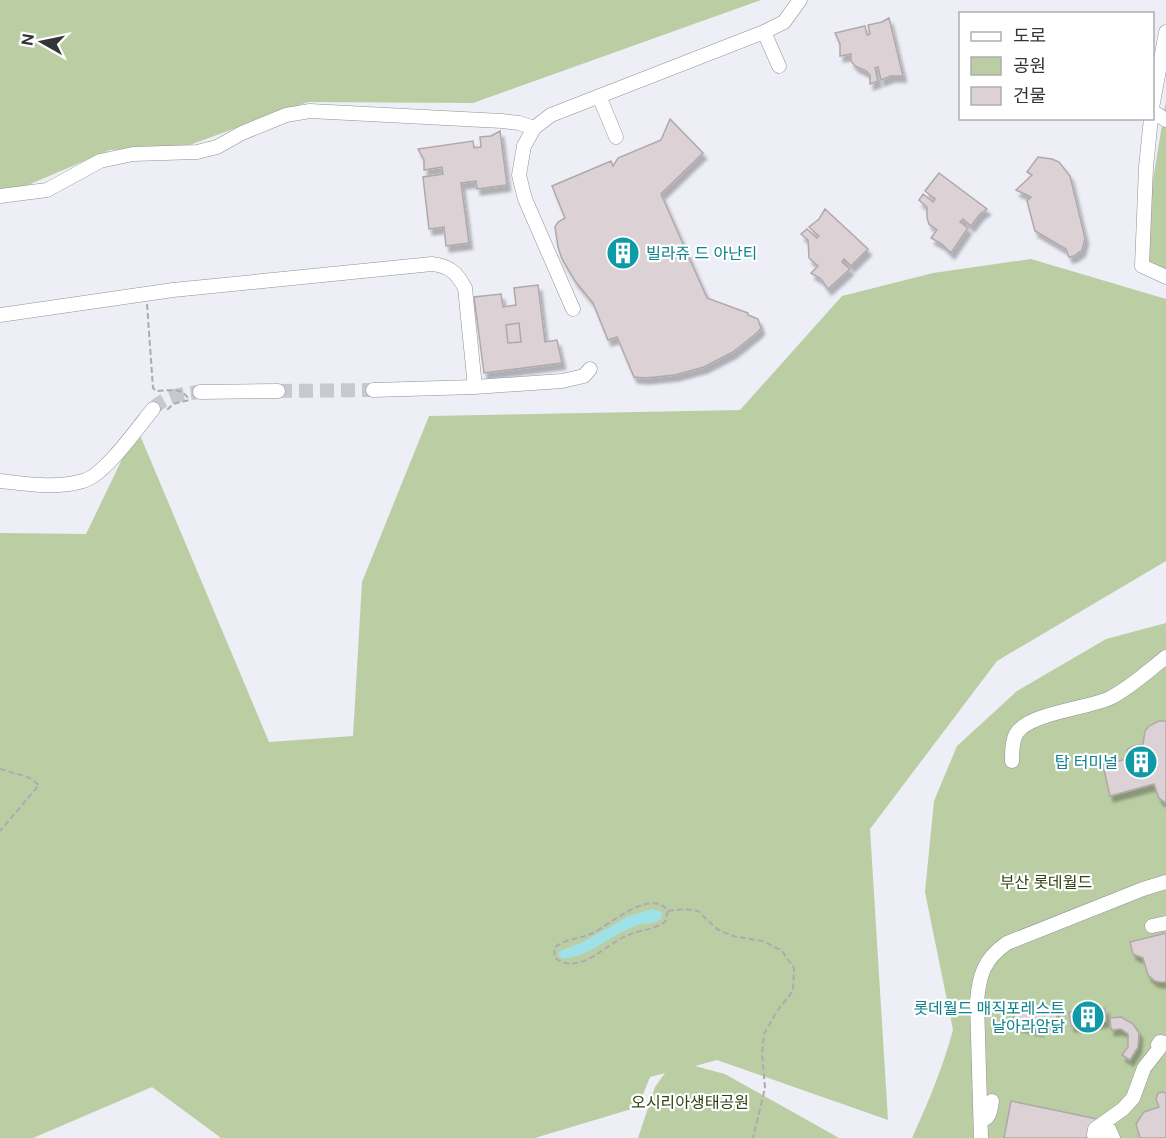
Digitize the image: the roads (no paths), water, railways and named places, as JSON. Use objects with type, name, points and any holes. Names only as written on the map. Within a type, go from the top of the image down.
[{"type":"street","points":[[573,309],[525,199],[519,176],[524,147],[534,128],[551,115],[764,32],[784,22],[800,0]]},
{"type":"street","points":[[764,32],[779,66]]},
{"type":"street","points":[[1154,98],[1166,32]]},
{"type":"street","points":[[599,96],[616,137]]},
{"type":"street","points":[[0,196],[47,190],[100,161],[133,154],[197,152],[217,147],[242,133],[286,115],[310,111],[502,121],[534,128]]},
{"type":"street","points":[[1154,111],[1166,120]]},
{"type":"street","points":[[1151,120],[1146,167],[1142,266],[1166,277]]},
{"type":"street","points":[[0,315],[146,296],[173,290],[298,276],[432,264],[444,265],[459,277],[465,288],[475,387]]},
{"type":"street","points":[[373,390],[475,387],[562,381],[584,376],[590,369]]},
{"type":"street","points":[[200,392],[278,391]]},
{"type":"street","points":[[0,482],[43,486],[84,481],[104,467],[157,412]]},
{"type":"street","points":[[1012,761],[1015,736],[1023,726],[1040,718],[1108,699],[1166,657]]},
{"type":"street","points":[[981,1138],[978,984],[982,970],[993,953],[1007,943],[1166,882]]},
{"type":"street","points":[[1113,1138],[1110,1129],[1094,1135],[1095,1129],[1123,1109],[1133,1098],[1144,1068],[1159,1049],[1160,1042],[1166,1043]]},
{"type":"street","points":[[981,1120],[986,1119],[990,1114],[992,1101]]},
{"type":"water","points":[[652,909],[662,912],[661,919],[628,929],[574,957],[563,959],[559,956],[558,952],[583,942],[629,916]]},
{"type":"tunnel","points":[[278,391],[373,390]]},
{"type":"tunnel","points":[[153,409],[169,398],[200,392]]},
{"type":"place","name":"빌라쥬 드 아난티","points":[[623,253]]},
{"type":"place","name":"탑 터미널","points":[[1141,762]]},
{"type":"place","name":"롯데월드 매직포레스트 날아라암닭","points":[[1088,1017]]},
{"type":"park label","name":"부산 롯데월드","points":[[1046,882]]},
{"type":"park label","name":"오시리아생태공원","points":[[690,1102]]}]
